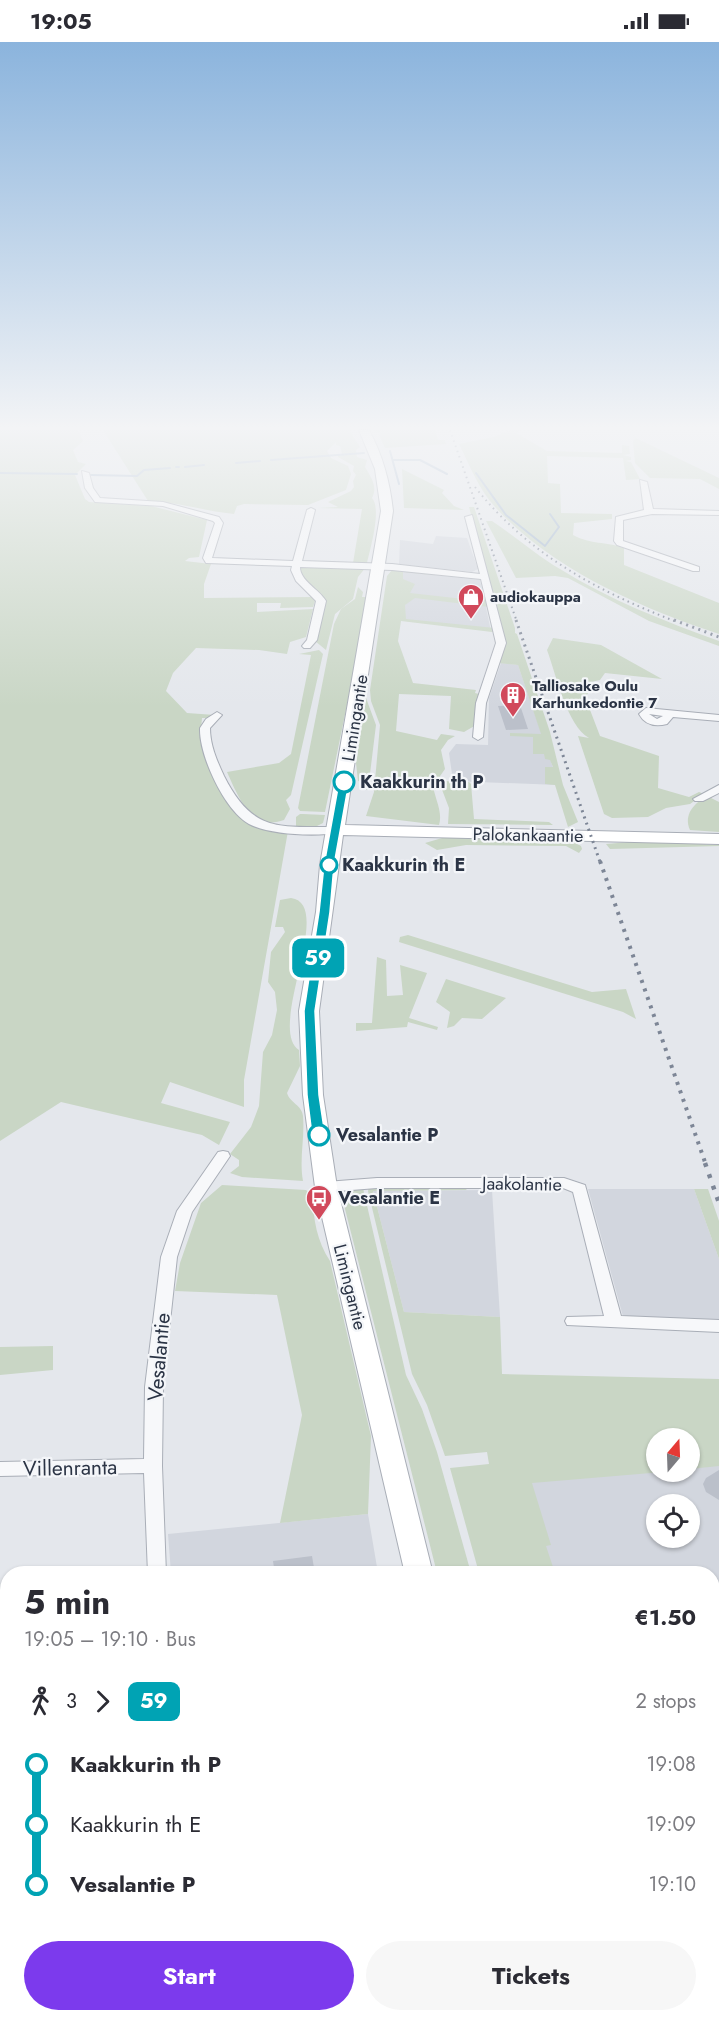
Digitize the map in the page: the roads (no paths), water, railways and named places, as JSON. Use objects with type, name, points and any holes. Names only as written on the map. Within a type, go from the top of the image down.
[{"type":"main road","name":"Limingantie","points":[[386,522],[329,865],[325,912],[309,1011],[313,1095],[326,1187],[417,1566]]},
{"type":"main road","name":"Palokankaantie","points":[[336,830],[719,839]]},
{"type":"street","points":[[219,522],[207,558],[209,561],[380,566],[485,577]]},
{"type":"street","points":[[308,522],[297,564],[297,576],[316,593],[321,601],[312,640],[308,645]]},
{"type":"street","points":[[470,522],[501,643],[481,703],[478,737]]},
{"type":"street","points":[[620,522],[618,542],[696,569]]},
{"type":"street","points":[[670,713],[719,718]]},
{"type":"street","points":[[217,715],[208,722],[204,730],[205,741],[223,783],[243,814],[262,825],[336,830]]},
{"type":"street","points":[[699,799],[719,788]]},
{"type":"street","name":"Vesalantie","points":[[156,1566],[147,1466],[169,1257],[185,1211],[223,1156]]},
{"type":"street","name":"Jaakolantie","points":[[326,1187],[377,1183],[564,1183],[580,1189],[614,1322]]},
{"type":"street","points":[[573,1321],[719,1326]]},
{"type":"street","name":"Villenranta","points":[[0,1469],[147,1466]]},
{"type":"waterway","points":[[515,522],[545,546],[559,527],[556,522]]},
{"type":"railway","points":[[482,522],[517,622]]},
{"type":"railway","points":[[508,522],[542,551],[592,584],[677,622]]},
{"type":"railway","points":[[516,620],[600,862]]},
{"type":"railway","points":[[674,620],[719,637]]},
{"type":"railway","points":[[600,861],[706,1165]]},
{"type":"railway","points":[[705,1163],[719,1203]]},
{"type":"place","name":"audiokauppa","points":[[471,620]]},
{"type":"place","name":"Talliosake Oulu Karhunkedontie 7","points":[[513,718]]},
{"type":"place","name":"Kaakkurin th P","points":[[344,782]]},
{"type":"place","name":"Kaakkurin th E","points":[[329,865]]},
{"type":"place","name":"Vesalantie P","points":[[319,1135]]},
{"type":"place","name":"Vesalantie E","points":[[319,1221]]}]
